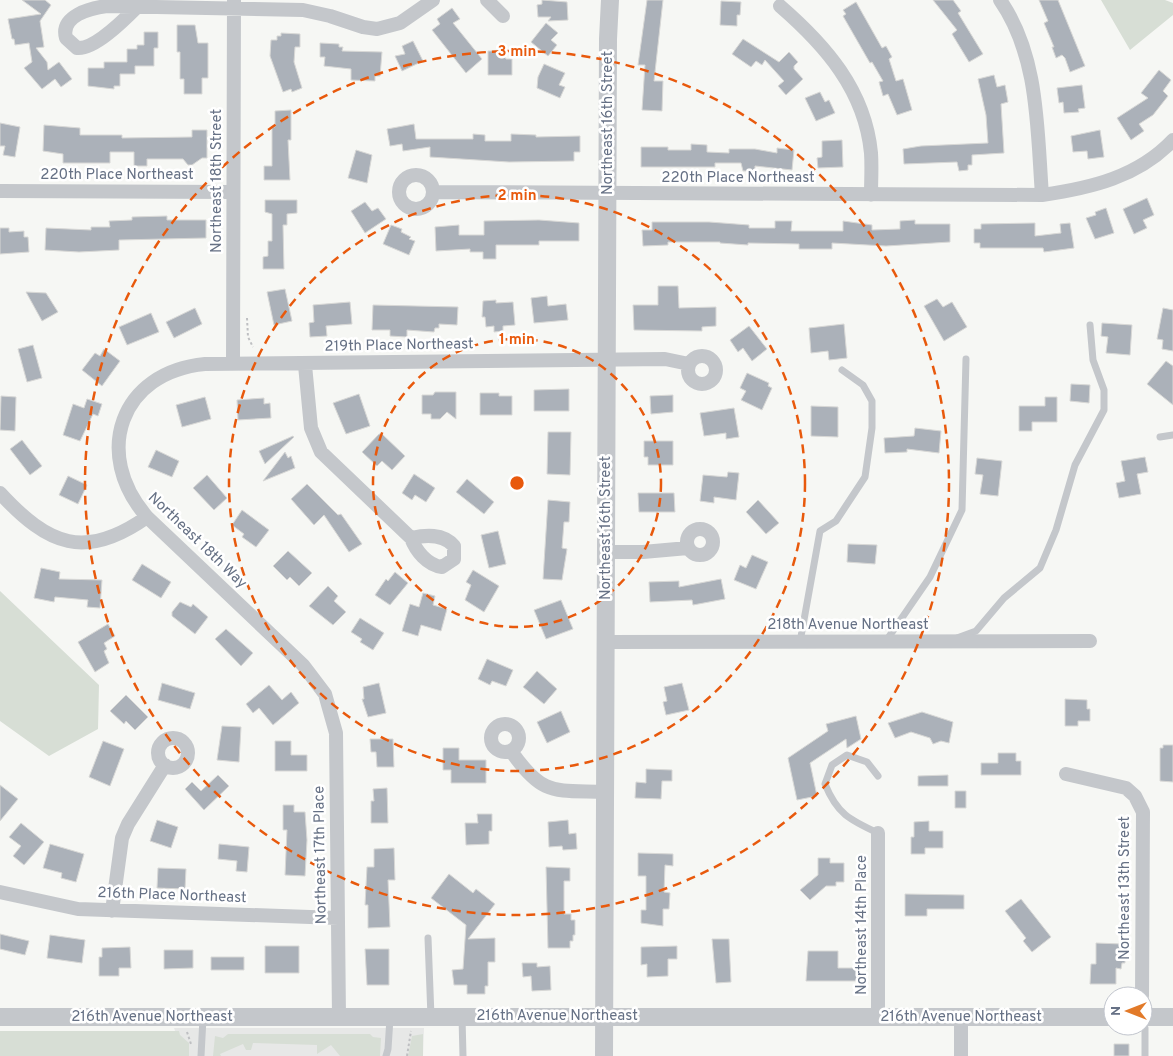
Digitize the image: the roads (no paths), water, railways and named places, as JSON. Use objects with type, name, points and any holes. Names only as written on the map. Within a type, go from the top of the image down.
[{"type":"street","points":[[136,8],[123,21],[87,48],[72,46],[66,38],[65,29],[69,20],[89,9],[107,6],[136,8],[234,4],[303,10],[377,29],[400,23],[433,0]]},
{"type":"street","points":[[488,0],[504,16]]},
{"type":"street","name":"Northeast 16th Street","points":[[604,1056],[607,552],[606,360],[608,40],[610,0]]},
{"type":"street","points":[[1000,0],[1011,16],[1027,58],[1035,99],[1042,195]]},
{"type":"street","name":"Northeast 18th Street","points":[[233,363],[234,4]]},
{"type":"street","points":[[780,6],[812,34],[835,62],[860,105],[871,153],[870,195]]},
{"type":"street","name":"220th Place Northeast","points":[[434,192],[1042,195],[1085,189],[1125,174],[1162,151],[1173,140]]},
{"type":"street","name":"220th Place Northeast","points":[[0,191],[233,192]]},
{"type":"street","name":"219th Place Northeast","points":[[146,388],[162,375],[174,369],[233,363],[305,365],[665,359],[689,364]]},
{"type":"street","points":[[305,365],[311,428],[318,447],[410,538]]},
{"type":"street","name":"Northeast 18th Way","points":[[146,388],[126,415],[120,431],[120,467],[125,487],[133,501],[147,517],[303,665],[325,694]]},
{"type":"street","points":[[0,493],[33,524],[61,540],[74,543],[93,543],[114,538],[147,517]]},
{"type":"street","points":[[607,552],[643,552],[688,548]]},
{"type":"street","name":"218th Avenue Northeast","points":[[606,642],[1090,641]]},
{"type":"street","name":"Northeast 17th Place","points":[[325,694],[336,733],[339,1018]]},
{"type":"street","points":[[511,752],[528,774],[544,787],[556,790],[605,792]]},
{"type":"street","points":[[112,911],[122,838],[128,824],[165,765]]},
{"type":"street","name":"Northeast 13th Street","points":[[1066,774],[1126,788],[1135,796],[1143,812],[1142,986]]},
{"type":"street","name":"Northeast 14th Place","points":[[878,833],[878,1018]]},
{"type":"street","name":"216th Place Northeast","points":[[2,893],[78,909],[338,918]]},
{"type":"street","name":"216th Avenue Northeast","points":[[0,1017],[339,1018],[605,1016],[1103,1018]]},
{"type":"street","points":[[1153,1018],[1173,1017]]},
{"type":"street","points":[[961,1018],[961,1056]]},
{"type":"lane","points":[[948,641],[976,631],[1004,598],[1040,568],[1056,530],[1075,465],[1104,410],[1104,390],[1093,360],[1090,325]]},
{"type":"lane","points":[[886,642],[930,576],[962,510],[966,359]]},
{"type":"lane","points":[[800,642],[820,531],[836,521],[865,477],[872,428],[872,401],[863,385],[842,370]]},
{"type":"lane","points":[[1160,437],[1173,436]]},
{"type":"lane","points":[[878,776],[867,762],[847,755],[832,765],[825,784],[833,805],[856,823],[878,833]]},
{"type":"lane","points":[[428,938],[431,1017]]},
{"type":"lane","points":[[386,1056],[390,1017]]},
{"type":"lane","points":[[462,1017],[463,1056]]},
{"type":"lane","points":[[201,1056],[203,1018]]},
{"type":"lane","points":[[1144,1056],[1145,1036]]}]
